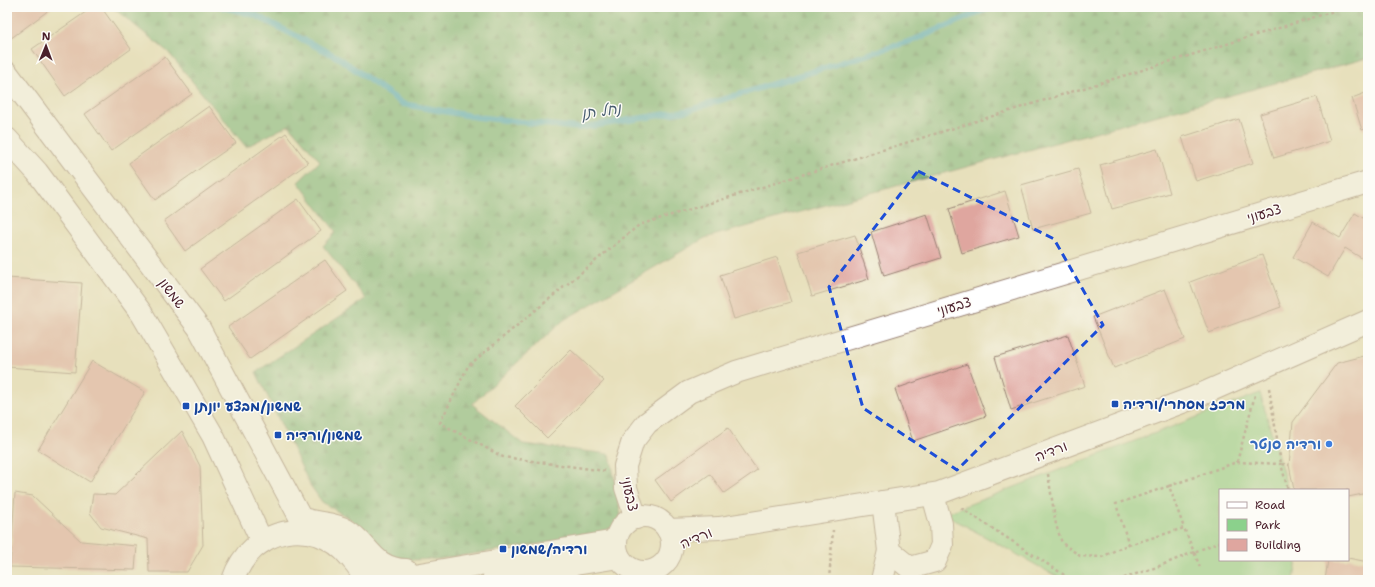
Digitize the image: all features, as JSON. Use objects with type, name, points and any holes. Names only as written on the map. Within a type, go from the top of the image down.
[{"type":"street","name":"שמשון","points":[[7,73],[199,328],[304,525]]},
{"type":"street","points":[[7,140],[37,172],[142,314],[213,436],[262,542]]},
{"type":"street","name":"צבעוני","points":[[636,518],[626,488],[625,474],[625,466],[633,441],[647,423],[689,392],[736,372],[1368,182]]},
{"type":"street","name":"ורדיה","points":[[670,539],[720,528],[936,494],[1193,398],[1368,321]]},
{"type":"street","points":[[889,551],[910,568],[935,562],[942,544],[941,524],[936,494]]},
{"type":"street","points":[[882,580],[889,551],[883,502]]},
{"type":"street","points":[[645,517],[662,523],[670,539],[669,558],[663,565],[646,576],[629,568],[623,563],[617,549],[618,533],[622,526],[636,518],[645,517]]},
{"type":"street","points":[[233,580],[237,569],[247,554],[262,542],[276,535],[292,531],[313,521],[338,526],[345,529],[353,535],[373,556],[392,568],[403,570],[441,570]]},
{"type":"street","points":[[304,525],[342,548],[364,577],[408,576],[441,570],[617,549]]},
{"type":"street","points":[[475,580],[617,549]]},
{"type":"path","points":[[625,474],[503,458],[440,423],[468,366],[639,225],[1347,7]]},
{"type":"path","points":[[1237,462],[1264,367]]},
{"type":"path","points":[[1264,367],[1281,464],[1288,489]]},
{"type":"path","points":[[1045,454],[1056,525],[1062,544],[1080,556],[1102,557],[1122,547],[1184,528]]},
{"type":"path","points":[[1129,545],[1116,504],[1237,462],[1289,465]]},
{"type":"path","points":[[1168,486],[1200,568]]},
{"type":"path","points":[[936,494],[1072,580]]},
{"type":"path","points":[[829,580],[834,510]]},
{"type":"path","points":[[1118,580],[1157,567],[1219,542]]},
{"type":"highlighted area","points":[[918,171],[1054,239],[1103,325],[957,470],[863,408],[829,287]]},
{"type":"green space","points":[[112,7],[1368,7],[1368,58],[705,238],[564,320],[472,404],[523,444],[610,454],[621,516],[613,526],[604,534],[440,559],[410,560],[396,558],[385,552],[355,522],[322,502],[310,485],[256,372],[366,299],[323,246],[336,232],[298,182],[320,161],[289,125],[246,147],[168,52]]},
{"type":"green space","points":[[1260,393],[1288,489],[1219,489],[1219,561],[1297,561],[1294,580],[1063,580],[944,514]]},
{"type":"building","points":[[7,7],[53,7],[10,39],[7,35]]},
{"type":"building","points":[[93,7],[101,7],[131,49],[65,96],[32,49]]},
{"type":"building","points":[[165,57],[192,94],[111,151],[85,114]]},
{"type":"building","points":[[1368,92],[1368,128],[1362,130],[1352,98]]},
{"type":"building","points":[[1317,97],[1330,141],[1274,158],[1260,114]]},
{"type":"building","points":[[209,106],[236,143],[155,200],[129,163]]},
{"type":"building","points":[[1239,119],[1253,163],[1196,181],[1182,137]]},
{"type":"building","points":[[286,133],[308,163],[185,251],[164,221]]},
{"type":"building","points":[[1157,149],[1170,193],[1112,209],[1100,165]]},
{"type":"building","points":[[1078,169],[1091,213],[1033,229],[1021,185]]},
{"type":"building","points":[[1005,191],[1019,236],[962,253],[949,209]]},
{"type":"building","points":[[298,199],[321,231],[224,301],[200,269]]},
{"type":"building","points":[[1355,213],[1368,221],[1368,262],[1345,248],[1328,277],[1293,257],[1313,222],[1340,238]]},
{"type":"building","points":[[927,214],[941,258],[884,276],[871,232]]},
{"type":"building","points":[[855,235],[869,279],[812,296],[798,252]]},
{"type":"building","points":[[1262,255],[1281,307],[1209,333],[1190,282]]},
{"type":"building","points":[[777,257],[791,302],[734,319],[720,275]]},
{"type":"building","points":[[325,260],[347,291],[250,359],[228,327]]},
{"type":"building","points":[[7,278],[82,283],[75,372],[7,367]]},
{"type":"building","points":[[1165,289],[1185,339],[1114,368],[1093,317]]},
{"type":"building","points":[[1068,335],[1085,386],[1011,410],[995,357]]},
{"type":"building","points":[[571,350],[604,381],[547,438],[515,406]]},
{"type":"building","name":"ורדיה סנטר","points":[[1368,355],[1368,493],[1349,497],[1349,489],[1294,489],[1289,465],[1293,422],[1337,363]]},
{"type":"building","points":[[92,361],[145,392],[90,482],[38,450]]},
{"type":"building","points":[[967,364],[986,416],[913,441],[895,389]]},
{"type":"building","points":[[728,428],[757,470],[724,493],[710,474],[671,502],[655,480]]},
{"type":"building","points":[[182,431],[200,466],[203,545],[187,572],[149,572],[148,539],[101,527],[90,513],[93,494],[115,495]]},
{"type":"building","points":[[15,493],[33,496],[81,541],[137,546],[135,570],[10,567]]},
{"type":"building","points":[[1349,558],[1368,562],[1368,580],[1325,580],[1328,561],[1349,561]]},
{"type":"waterway","name":"נחל תן","points":[[223,7],[255,15],[339,58],[403,104],[477,117],[579,128],[686,111],[914,40],[991,7]]},
{"type":"place","name":"מרכז מסחרי/ורדיה","points":[[1115,404]]},
{"type":"place","name":"שמשון/מבצע יונתן","points":[[186,406]]},
{"type":"place","name":"שמשון/ורדיה","points":[[278,435]]},
{"type":"place","name":"ורדיה סנטר","points":[[1329,444]]},
{"type":"place","name":"ורדיה/שמשון","points":[[503,549]]}]
